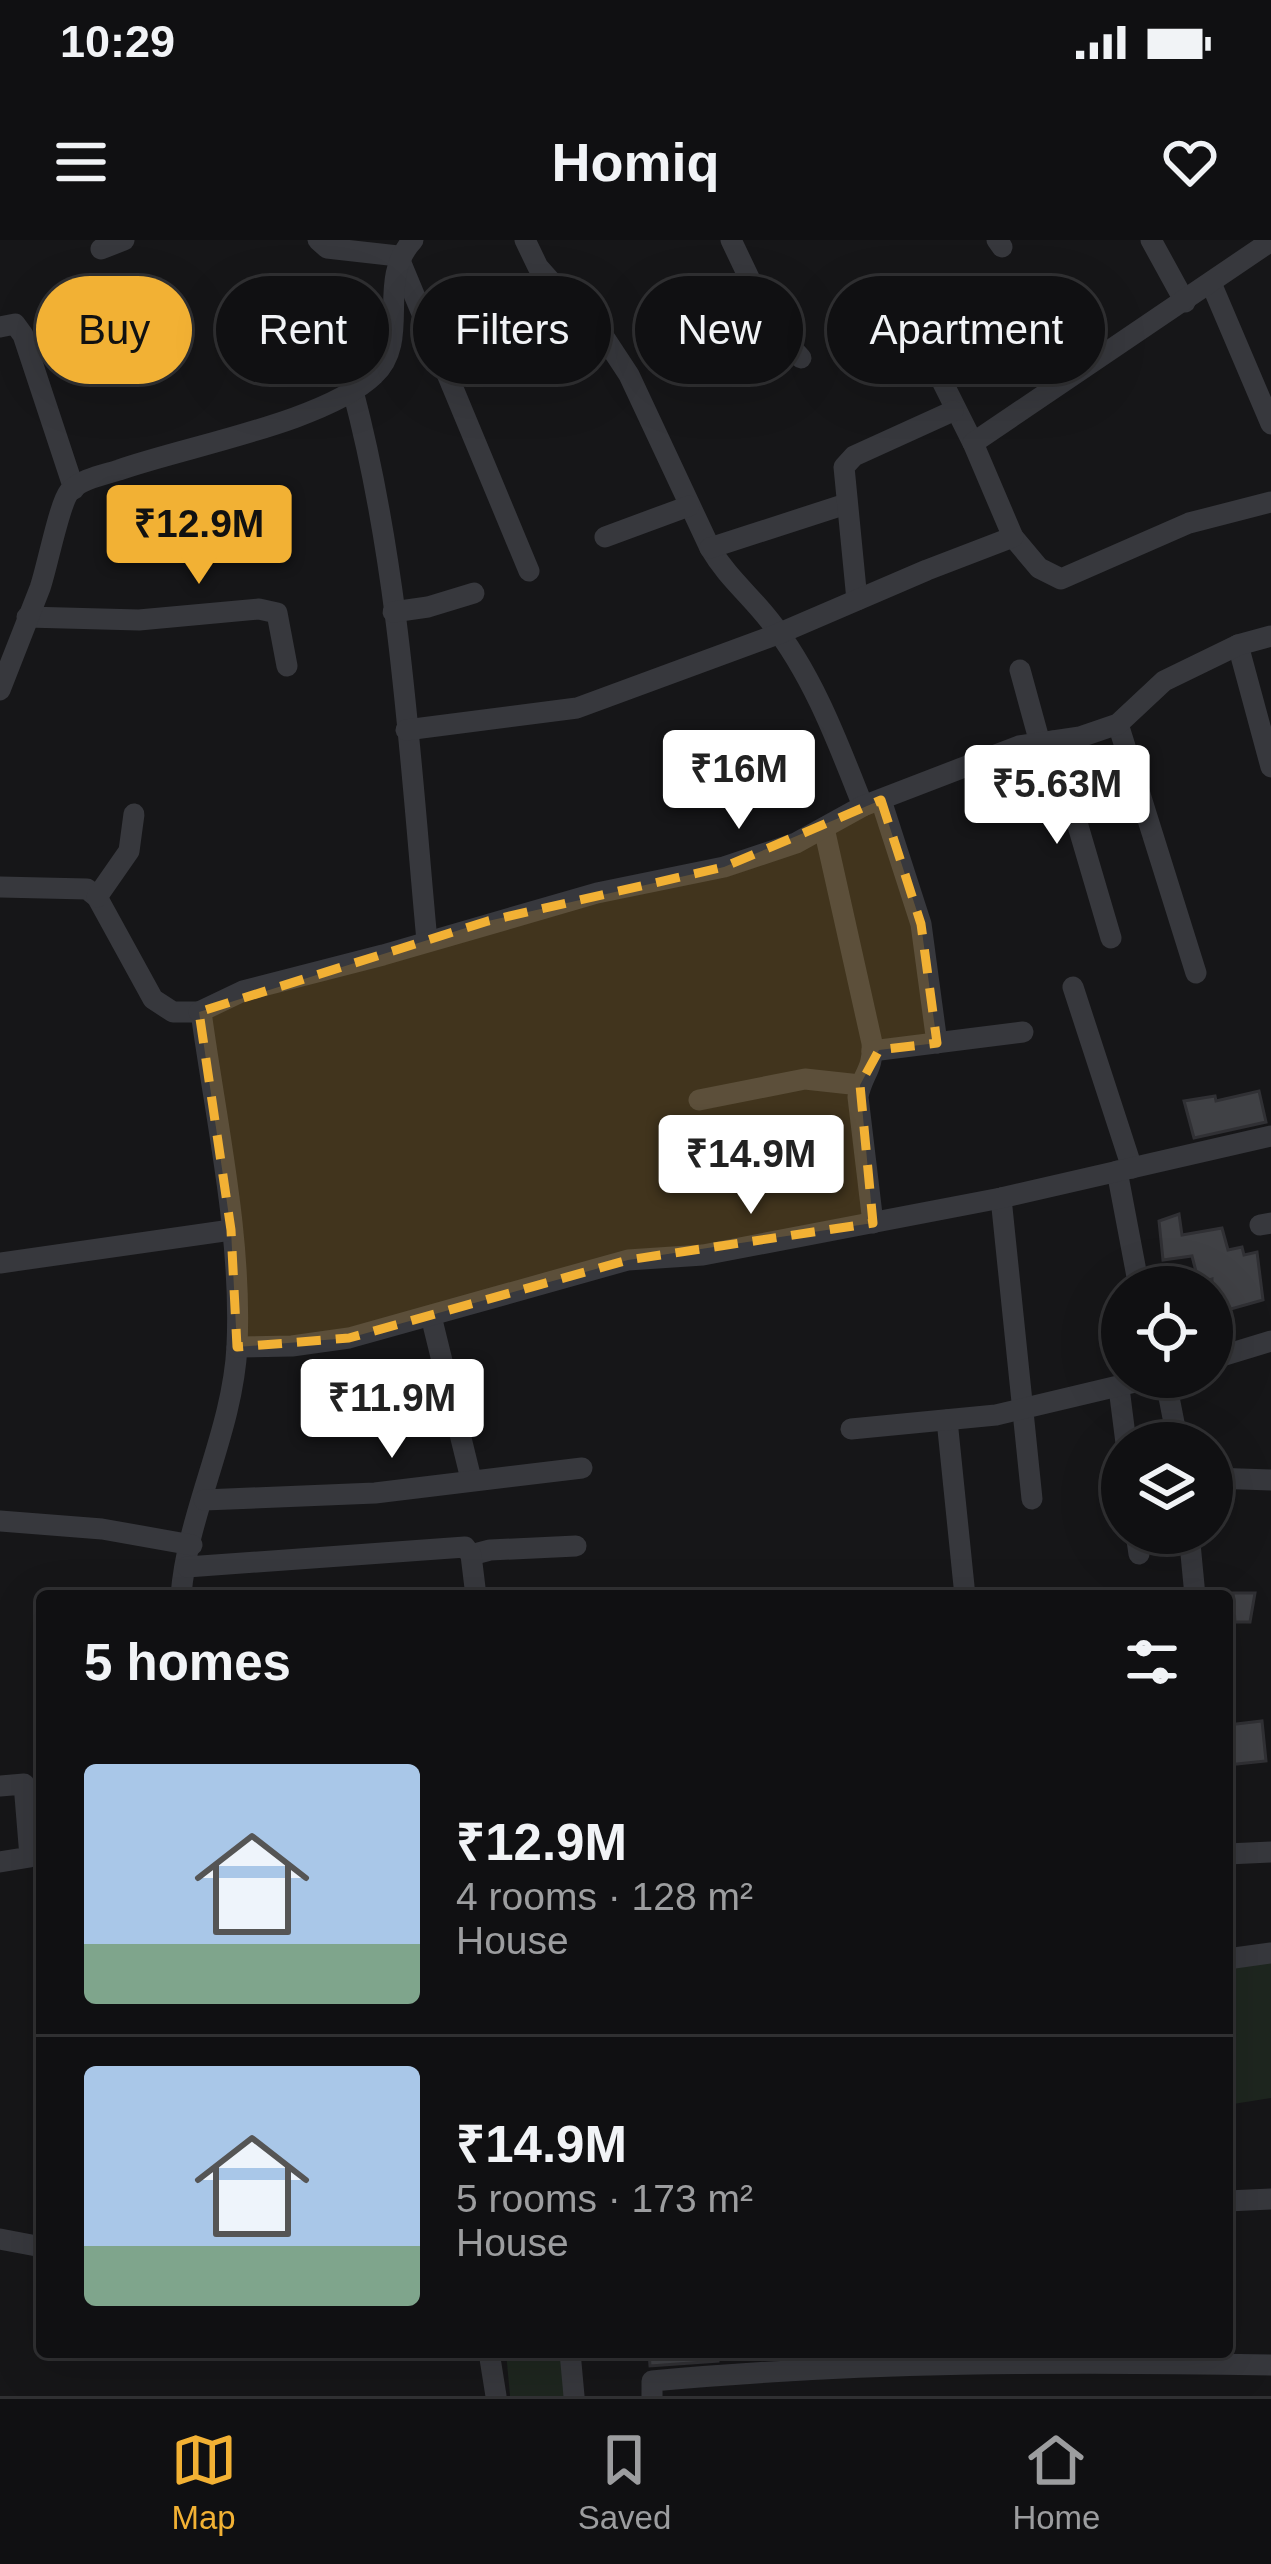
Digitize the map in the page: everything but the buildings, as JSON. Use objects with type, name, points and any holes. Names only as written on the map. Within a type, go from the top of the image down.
[{"type":"street","points":[[100,249],[124,240]]},
{"type":"street","points":[[318,240],[327,248],[390,247]]},
{"type":"street","points":[[525,240],[538,267],[562,294],[581,302],[629,375],[710,548],[726,575],[770,620],[830,720],[872,803],[921,924],[937,1043]]},
{"type":"street","points":[[731,240],[748,276]]},
{"type":"street","points":[[1151,240],[1185,302]]},
{"type":"street","points":[[973,443],[1271,241]]},
{"type":"street","points":[[0,691],[68,493],[127,467],[321,408],[374,375],[387,360],[392,343],[390,247]]},
{"type":"street","points":[[390,247],[530,571]]},
{"type":"street","points":[[1210,283],[1264,381],[1271,424]]},
{"type":"street","points":[[0,327],[15,324],[23,335],[74,489]]},
{"type":"street","points":[[941,384],[973,443],[1013,537],[1039,568],[1061,579],[1189,524],[1271,502]]},
{"type":"street","points":[[352,391],[368,448],[394,612],[428,941]]},
{"type":"street","points":[[857,600],[844,467],[854,456],[953,411]]},
{"type":"street","points":[[710,548],[846,504]]},
{"type":"street","points":[[605,537],[689,506]]},
{"type":"street","points":[[406,730],[577,708],[778,634],[1013,537]]},
{"type":"street","points":[[394,612],[474,592]]},
{"type":"street","points":[[27,617],[139,620],[259,609],[277,614],[287,666]]},
{"type":"street","points":[[0,887],[75,886],[97,897],[153,999],[173,1012],[199,1012],[243,991],[597,893],[724,867],[796,843],[872,803],[1019,746],[1118,724],[1164,681],[1238,645],[1271,636]]},
{"type":"street","points":[[1238,645],[1271,766]]},
{"type":"street","points":[[1020,670],[1111,938]]},
{"type":"street","points":[[1118,724],[1196,973]]},
{"type":"street","points":[[97,897],[129,850],[134,814]]},
{"type":"street","points":[[824,828],[872,1051],[873,1065],[858,1097],[873,1223]]},
{"type":"street","points":[[1073,987],[1124,1169],[1136,1266]]},
{"type":"street","points":[[183,1590],[237,1347],[231,1230],[199,1012]]},
{"type":"street","points":[[872,1051],[1023,1032]]},
{"type":"street","points":[[699,1100],[805,1079],[860,1085]]},
{"type":"street","points":[[237,1347],[292,1346],[349,1337],[628,1260],[704,1255],[873,1223],[1271,1136]]},
{"type":"street","points":[[1001,1198],[1032,1499]]},
{"type":"street","points":[[0,1263],[231,1230]]},
{"type":"street","points":[[431,1316],[470,1479]]},
{"type":"street","points":[[1233,1353],[1271,1341]]},
{"type":"street","points":[[851,1429],[1022,1410],[1101,1392]]},
{"type":"street","points":[[947,1420],[964,1590]]},
{"type":"street","points":[[204,1500],[375,1493],[582,1468]]},
{"type":"street","points":[[1233,1479],[1271,1480]]},
{"type":"street","points":[[0,1521],[102,1529],[189,1556],[465,1547],[471,1555],[475,1590]]},
{"type":"street","points":[[471,1555],[576,1546]]},
{"type":"street","points":[[1191,1554],[1194,1590]]},
{"type":"street","points":[[0,1786],[24,1784],[30,1857],[0,1862]]},
{"type":"street","points":[[1233,1854],[1271,1852]]},
{"type":"street","points":[[1233,1958],[1271,1953]]},
{"type":"street","points":[[1233,2201],[1271,2199]]},
{"type":"street","points":[[0,2239],[36,2246]]},
{"type":"street","points":[[490,2358],[496,2396]]},
{"type":"street","points":[[571,2358],[574,2396]]},
{"type":"street","points":[[652,2396],[652,2381],[860,2367],[1044,2361],[1271,2365]]},
{"type":"highlighted area","points":[[881,800],[921,924],[937,1043],[879,1050],[860,1085],[873,1223],[628,1260],[349,1338],[237,1347],[231,1230],[199,1012],[488,921],[724,867]]},
{"type":"shaded area","points":[[1271,1962],[1271,2098],[1233,2104],[1233,1966]]},
{"type":"shaded area","points":[[507,2358],[563,2358],[566,2396],[510,2396]]}]
